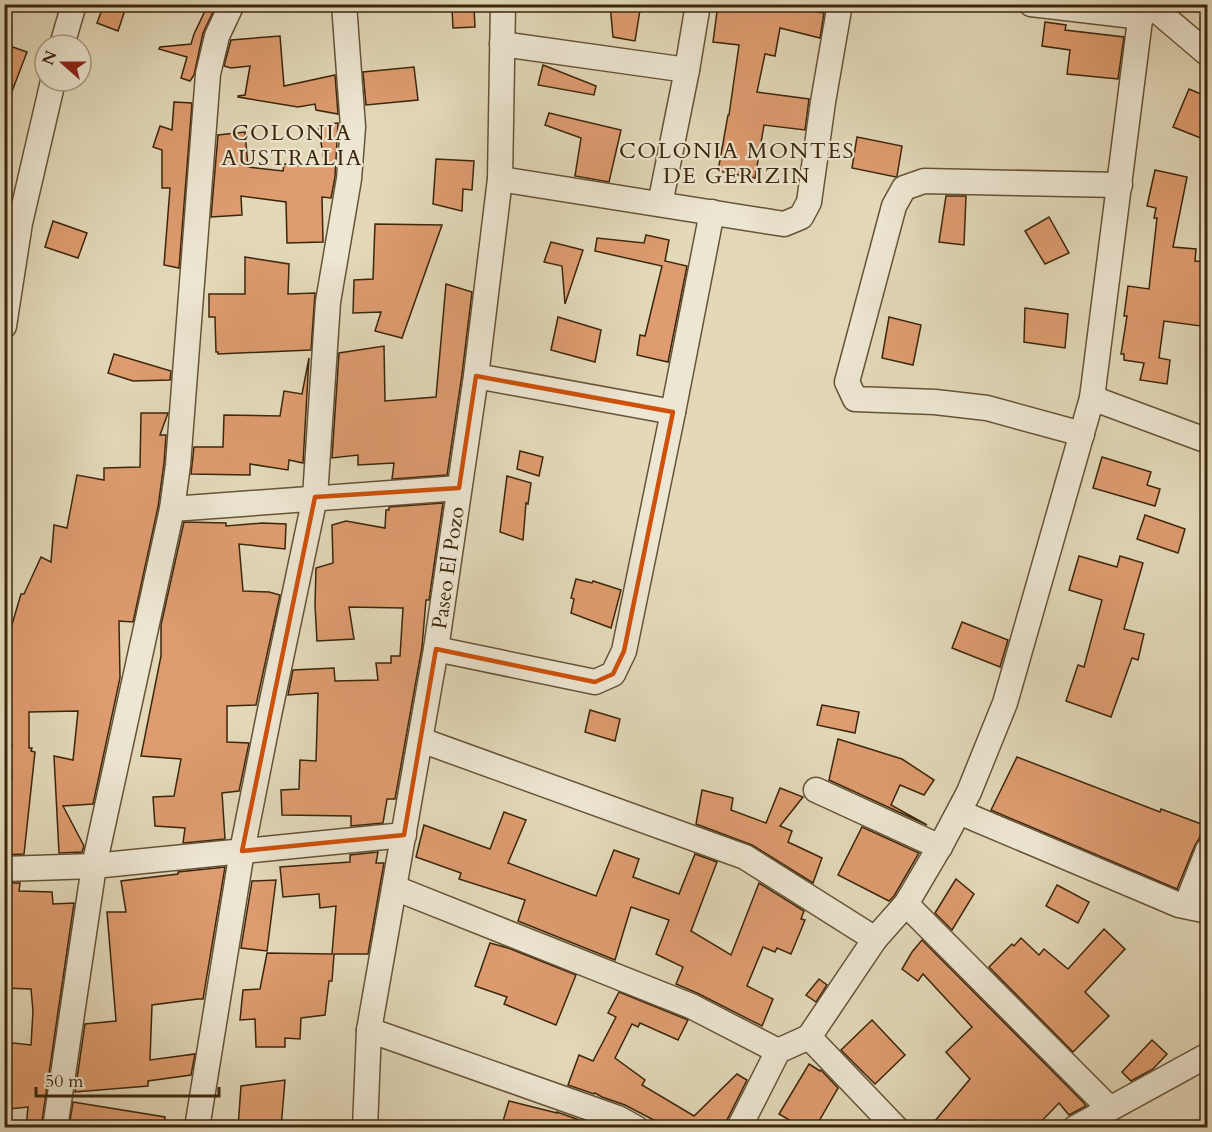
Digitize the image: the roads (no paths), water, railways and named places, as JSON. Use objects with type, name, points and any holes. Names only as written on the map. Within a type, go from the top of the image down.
[{"type":"street","points":[[66,33],[74,4]]},
{"type":"street","points":[[55,1128],[94,866],[172,509],[178,465],[208,74],[218,36],[232,4]]},
{"type":"street","points":[[197,1128],[242,851],[315,497],[328,302],[349,179],[353,127],[344,4]]},
{"type":"street","name":"Paseo El Pozo","points":[[365,1128],[369,1030],[436,649],[476,376],[500,179],[503,4]]},
{"type":"street","points":[[660,204],[698,4]]},
{"type":"street","points":[[500,179],[784,224],[801,218],[809,201],[840,4]]},
{"type":"street","points":[[1031,4],[1145,9],[1208,54]]},
{"type":"street","points":[[739,1128],[778,1051],[809,1036],[875,939],[906,904],[969,792],[1005,703],[1092,398],[1145,9]]},
{"type":"street","points":[[502,44],[687,70]]},
{"type":"street","points":[[4,326],[20,223],[50,93]]},
{"type":"street","points":[[1082,434],[987,408],[935,402],[855,399],[847,382],[894,206],[904,188],[924,181],[1120,185]]},
{"type":"street","points":[[436,649],[595,682],[613,674],[624,651],[712,212]]},
{"type":"street","points":[[476,376],[673,412]]},
{"type":"street","points":[[1092,398],[1208,441]]},
{"type":"street","points":[[172,509],[459,488]]},
{"type":"street","points":[[421,740],[745,857],[875,939]]},
{"type":"street","points":[[816,790],[940,847]]},
{"type":"street","points":[[959,812],[1179,905],[1197,909],[1208,850]]},
{"type":"street","points":[[4,869],[94,866],[404,835]]},
{"type":"street","points":[[394,888],[691,1006],[778,1051]]},
{"type":"street","points":[[906,904],[1109,1108]]},
{"type":"street","points":[[369,1030],[618,1118],[636,1128]]},
{"type":"street","points":[[809,1036],[896,1128]]},
{"type":"street","points":[[1075,1128],[1208,1055]]},
{"type":"district","name":"COLONIA AUSTRALIA","points":[[292,144]]},
{"type":"district","name":"COLONIA MONTES DE GERIZIN","points":[[737,162]]}]
